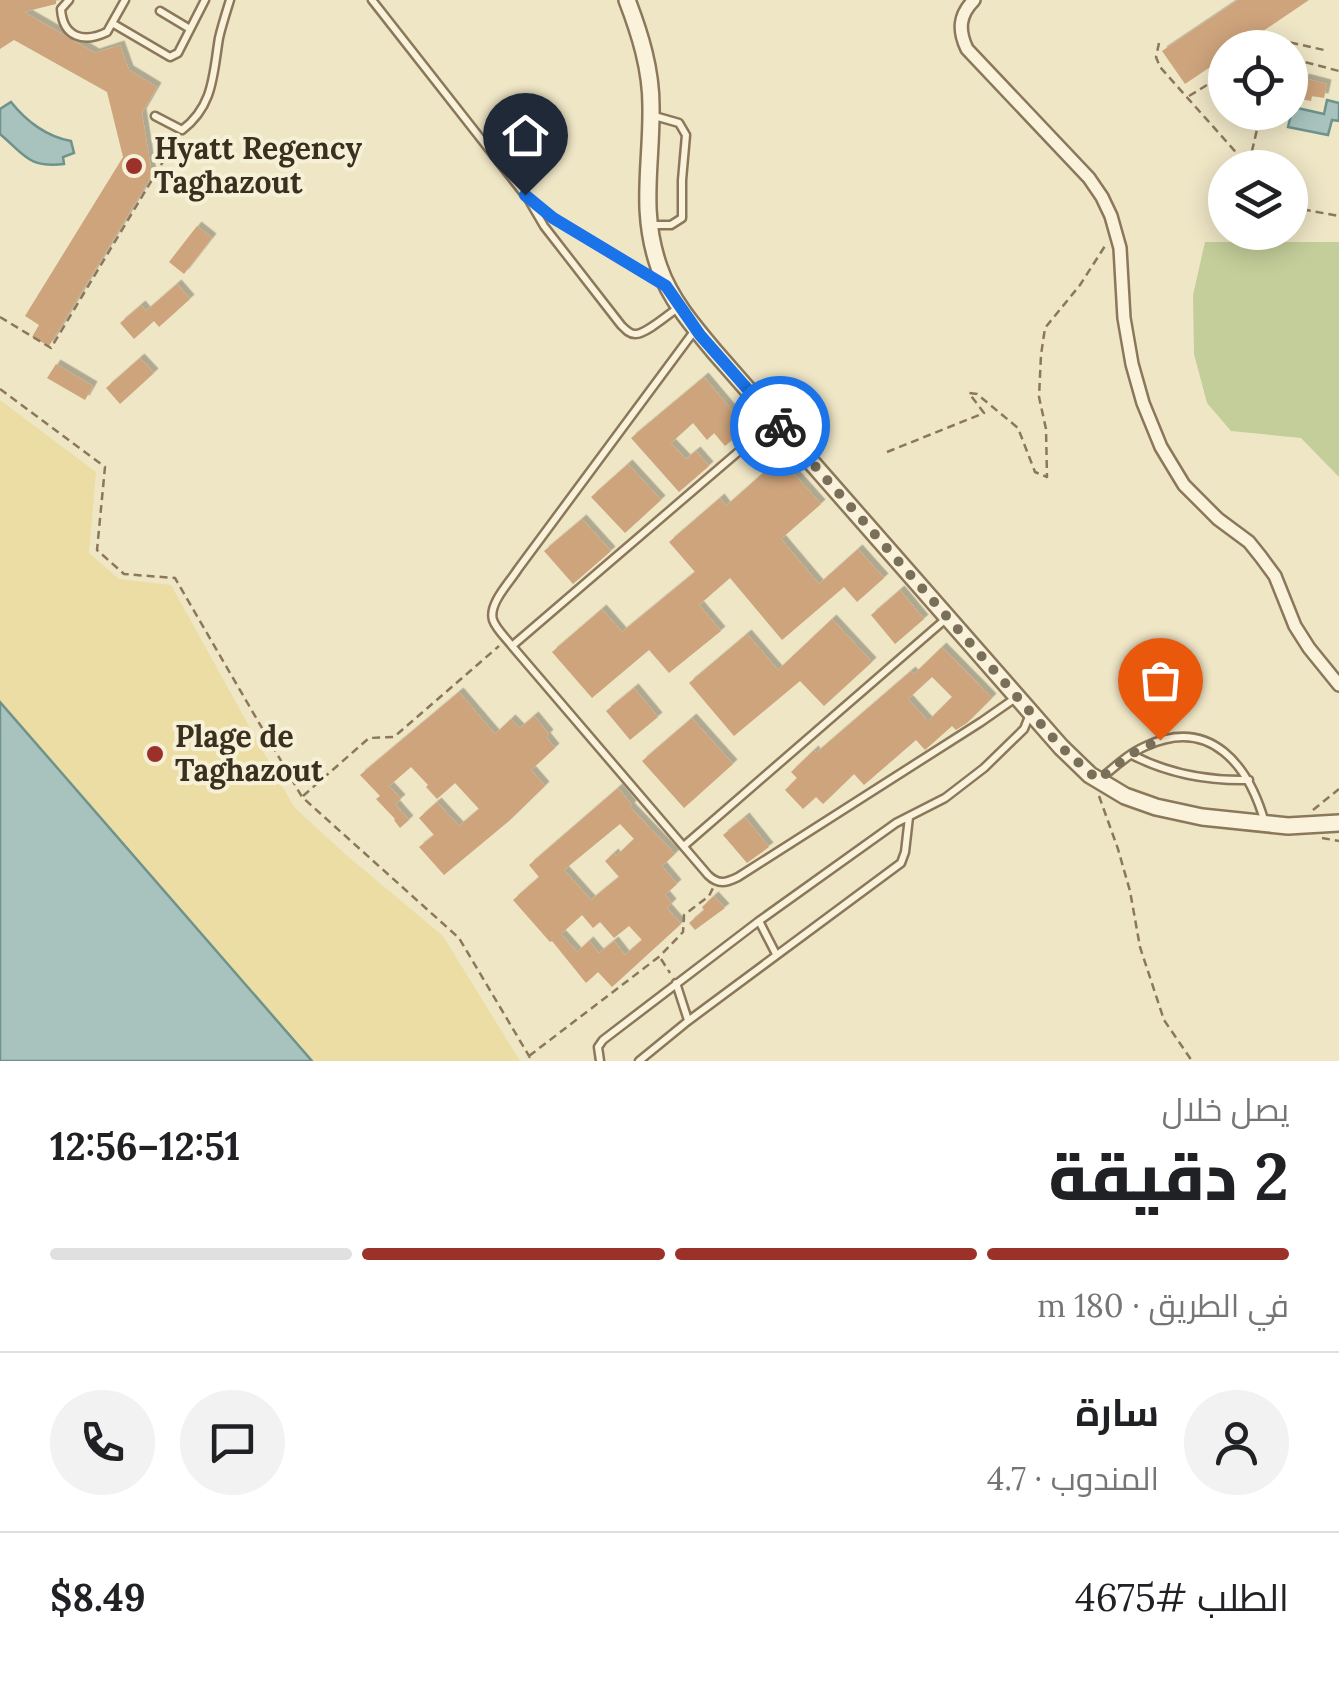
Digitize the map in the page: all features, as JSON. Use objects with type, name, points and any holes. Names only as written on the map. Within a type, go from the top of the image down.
[{"type":"street","points":[[627,0],[650,75],[648,224],[666,286],[696,328],[775,420],[1016,697],[1094,778],[1125,796],[1202,817],[1288,826],[1339,823]]},
{"type":"street","points":[[974,0],[965,10],[960,29],[967,49],[1089,178],[1112,216],[1122,265],[1124,318],[1132,364],[1161,447],[1184,485],[1261,556],[1275,576],[1309,648],[1339,685]]},
{"type":"street","points":[[1288,826],[1339,814]]},
{"type":"lane","points":[[68,0],[61,9],[62,19],[76,36],[86,38],[103,35],[126,0]]},
{"type":"lane","points":[[112,23],[170,57],[178,53],[205,0]]},
{"type":"lane","points":[[155,116],[182,130],[200,110],[212,88],[230,0]]},
{"type":"lane","points":[[372,0],[626,330],[644,332],[680,306]]},
{"type":"lane","points":[[160,11],[190,29]]},
{"type":"lane","points":[[648,224],[671,226],[682,218],[686,135],[679,123],[651,115]]},
{"type":"lane","points":[[529,200],[666,286]]},
{"type":"lane","points":[[696,328],[518,569],[492,614],[494,623],[510,643],[716,882],[738,877],[1016,697]]},
{"type":"lane","points":[[510,643],[775,420]]},
{"type":"lane","points":[[684,845],[948,617]]},
{"type":"lane","points":[[600,1061],[598,1048],[603,1040],[676,983],[759,921],[984,768],[1024,728],[1030,712]]},
{"type":"lane","points":[[1094,778],[1150,744],[1172,738],[1200,740],[1227,754],[1250,780],[1266,824]]},
{"type":"lane","points":[[1131,754],[1197,778],[1250,780]]},
{"type":"lane","points":[[639,1061],[688,1020],[901,864],[909,817]]},
{"type":"lane","points":[[759,921],[776,954]]},
{"type":"lane","points":[[676,983],[688,1020]]},
{"type":"path","points":[[1159,43],[1156,57],[1160,67],[1234,150]]},
{"type":"path","points":[[1308,46],[1324,50]]},
{"type":"path","points":[[1308,64],[1339,71]]},
{"type":"path","points":[[1188,97],[1208,85]]},
{"type":"path","points":[[0,317],[50,348],[182,130]]},
{"type":"path","points":[[1308,210],[1339,216]]},
{"type":"path","points":[[886,452],[984,413],[969,393],[977,394],[1018,428],[1035,472],[1047,477],[1046,429],[1039,397],[1045,328],[1116,234]]},
{"type":"path","points":[[0,390],[105,467],[98,550],[124,574],[174,578],[302,796],[459,938],[532,1061]]},
{"type":"path","points":[[302,796],[369,738],[394,738],[510,643]]},
{"type":"path","points":[[1094,778],[1118,849],[1140,947],[1164,1020],[1192,1061]]},
{"type":"path","points":[[1306,822],[1307,814],[1339,789]]},
{"type":"path","points":[[528,1056],[660,956],[683,932],[684,915],[709,896],[716,882]]},
{"type":"path","points":[[660,956],[676,983]]},
{"type":"green space","points":[[1205,242],[1208,250],[1308,250],[1308,242],[1339,242],[1339,477],[1301,438],[1231,431],[1207,403],[1194,354],[1193,295]]},
{"type":"sand","name":"Plage de Taghazout","points":[[0,400],[96,472],[89,553],[119,579],[171,585],[294,807],[443,936],[520,1061],[312,1061],[0,702]]},
{"type":"water","points":[[1327,100],[1339,103],[1339,121],[1332,120],[1328,135],[1303,130],[1308,130],[1308,110],[1324,114]]},
{"type":"water","points":[[11,102],[38,127],[71,141],[74,153],[63,157],[64,164],[35,162],[0,134],[0,109]]},
{"type":"water","points":[[0,702],[312,1061],[0,1061]]},
{"type":"building","name":"Hyatt Regency Taghazout","points":[[0,0],[56,0],[56,4],[24,12],[95,53],[120,45],[129,70],[157,87],[142,113],[152,175],[49,346],[32,337],[39,325],[25,316],[123,157],[107,92],[14,40],[0,49]]},
{"type":"building","points":[[1238,0],[1309,0],[1265,30],[1208,30],[1208,68],[1185,84],[1162,51]]},
{"type":"building","points":[[1308,79],[1327,84],[1324,98],[1312,96],[1311,101]]},
{"type":"building","points":[[197,226],[212,238],[184,274],[169,262]]},
{"type":"building","points":[[177,284],[190,299],[159,327],[154,321],[134,339],[120,323],[141,305],[146,311]]},
{"type":"building","points":[[140,358],[154,373],[120,404],[106,388]]},
{"type":"building","points":[[56,364],[93,386],[85,400],[47,378]]},
{"type":"building","points":[[704,377],[747,428],[725,446],[714,433],[707,440],[693,423],[671,443],[686,459],[696,451],[709,466],[679,492],[631,438]]},
{"type":"building","points":[[780,458],[821,504],[781,539],[819,584],[858,549],[884,578],[857,602],[844,587],[782,640],[730,578],[699,605],[721,631],[669,673],[649,650],[592,698],[552,652],[602,609],[622,632],[695,572],[669,542],[720,498],[726,506]]},
{"type":"building","points":[[628,464],[661,500],[625,533],[591,497]]},
{"type":"building","points":[[582,519],[611,551],[573,584],[544,551]]},
{"type":"building","points":[[900,590],[924,619],[895,644],[871,615]]},
{"type":"building","points":[[832,619],[872,662],[824,706],[800,681],[734,736],[689,683],[747,634],[778,670]]},
{"type":"building","points":[[942,647],[992,698],[967,723],[956,730],[952,726],[925,750],[916,740],[864,785],[854,774],[823,804],[816,797],[803,809],[785,790],[797,778],[791,772],[911,671],[914,674]],"holes":[[[932,677],[952,697],[928,721],[908,699]]]},
{"type":"building","points":[[634,688],[658,717],[630,740],[606,711]]},
{"type":"building","points":[[459,692],[495,734],[511,719],[520,728],[534,716],[555,748],[531,770],[545,786],[444,875],[419,847],[434,835],[419,818],[437,802],[459,826],[479,809],[455,783],[437,799],[411,767],[389,786],[401,799],[395,804],[409,820],[400,828],[376,799],[380,796],[360,775]]},
{"type":"building","points":[[692,718],[733,764],[684,808],[642,761]]},
{"type":"building","points":[[618,788],[630,807],[675,854],[662,866],[677,884],[665,895],[672,903],[667,908],[681,924],[612,987],[598,972],[586,983],[513,900],[539,877],[529,865]],"holes":[[[620,824],[634,839],[605,861],[619,877],[591,900],[564,870]],[[582,915],[593,928],[600,922],[614,938],[629,926],[642,940],[625,955],[614,941],[599,953],[589,941],[577,952],[561,934]]]},
{"type":"building","points":[[745,817],[769,847],[747,863],[723,835]]},
{"type":"building","points":[[714,896],[725,908],[695,930],[689,923]]},
{"type":"way so far","points":[[780,426],[1061,747],[1090,775],[1098,780],[1131,754],[1160,740]]},
{"type":"place","name":"Hyatt Regency Taghazout","points":[[134,166]]},
{"type":"place","name":"Plage de Taghazout","points":[[155,754]]},
{"type":"route","points":[[525,195],[553,218],[666,286],[700,335],[780,426]]}]
